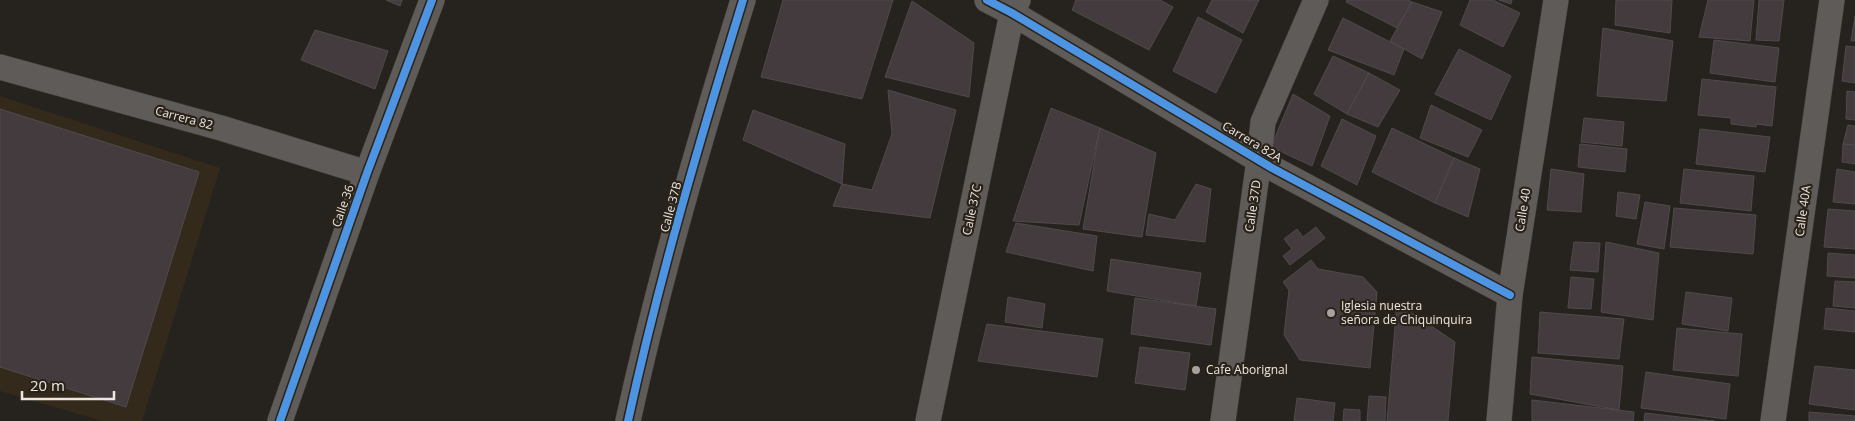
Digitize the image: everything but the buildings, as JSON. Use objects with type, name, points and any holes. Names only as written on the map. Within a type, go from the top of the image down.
[{"type":"street","name":"Calle 36","points":[[280,421],[367,173],[432,0]]},
{"type":"street","name":"Calle 37B","points":[[628,421],[702,132],[743,0]]},
{"type":"street","name":"Carrera 82A","points":[[987,0],[1015,7],[1259,160],[1510,295]]},
{"type":"street","name":"Calle 37D","points":[[1223,421],[1263,122],[1316,0]]},
{"type":"street","name":"Calle 40","points":[[1499,421],[1510,295],[1556,0]]},
{"type":"street","name":"Calle 40A","points":[[1773,421],[1832,0]]},
{"type":"street","name":"Calle 37C","points":[[928,421],[1015,7]]},
{"type":"street","name":"Carrera 82","points":[[0,67],[221,128],[367,173]]},
{"type":"shaded area","points":[[0,96],[220,168],[142,421],[102,421],[0,391]]},
{"type":"cycle path","points":[[280,421],[367,173],[432,0]]},
{"type":"cycle path","points":[[628,421],[681,209],[743,0]]},
{"type":"cycle path","points":[[987,0],[1272,168],[1510,295]]},
{"type":"place","name":"Iglesia nuestra señora de Chiquinquira","points":[[1331,313]]},
{"type":"place","name":"Cafe Aborignal","points":[[1196,370]]}]
